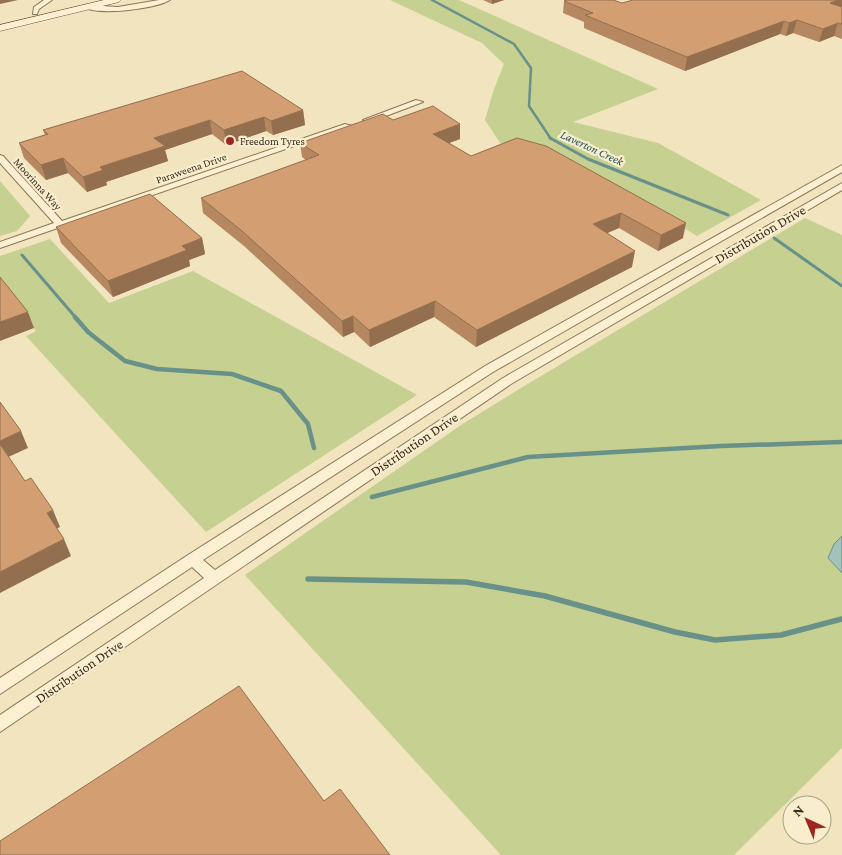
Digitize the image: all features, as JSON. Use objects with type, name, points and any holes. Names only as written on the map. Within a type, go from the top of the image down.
[{"type":"main road","points":[[0,21],[35,13],[116,0]]},
{"type":"main road","points":[[0,28],[88,4]]},
{"type":"main road","points":[[35,13],[60,13]]},
{"type":"street","points":[[35,13],[36,8],[49,0]]},
{"type":"street","points":[[88,4],[104,10],[123,10],[167,0]]},
{"type":"street","name":"Paraweena Drive","points":[[0,245],[418,102]]},
{"type":"street","name":"Moorinna Way","points":[[0,158],[60,224]]},
{"type":"street","name":"Distribution Drive","points":[[0,687],[193,558],[489,369],[842,168]]},
{"type":"street","name":"Distribution Drive","points":[[0,724],[507,381],[842,186]]},
{"type":"street","points":[[803,191],[822,198]]},
{"type":"street","points":[[558,330],[575,341]]},
{"type":"street","points":[[458,389],[476,402]]},
{"type":"street","points":[[193,558],[214,578]]},
{"type":"green space","points":[[390,0],[459,0],[658,89],[573,122],[658,143],[761,200],[697,236],[612,184],[504,149],[485,120],[504,64],[482,43]]},
{"type":"green space","points":[[0,181],[30,216],[17,231],[0,236]]},
{"type":"green space","points":[[805,218],[842,235],[842,748],[795,795],[782,795],[782,807],[734,855],[501,855],[245,575],[461,425]]},
{"type":"green space","points":[[50,239],[109,303],[193,271],[417,395],[206,532],[26,336],[36,331],[0,285],[0,256]]},
{"type":"water","points":[[842,536],[842,573],[828,558],[834,544]]},
{"type":"building","points":[[613,0],[622,3],[633,0],[838,0],[830,3],[842,7],[842,24],[838,23],[823,29],[797,20],[789,23],[784,21],[687,57],[585,15],[593,13],[564,1]]},
{"type":"building","points":[[242,71],[303,110],[271,121],[264,117],[224,130],[210,120],[154,138],[165,146],[100,167],[103,170],[83,177],[63,158],[41,165],[19,143],[48,134],[43,130]]},
{"type":"building","points":[[433,106],[460,124],[433,134],[471,156],[517,138],[546,146],[686,223],[661,235],[621,213],[593,224],[635,251],[477,330],[435,301],[369,330],[353,316],[342,321],[242,231],[201,198],[319,155],[300,143],[383,114],[393,120]]},
{"type":"building","points":[[150,194],[202,238],[182,246],[187,250],[108,281],[56,227]]},
{"type":"building","points":[[0,277],[28,312],[0,322]]},
{"type":"building","points":[[0,402],[21,431],[0,441]]},
{"type":"building","points":[[0,444],[25,481],[31,478],[53,510],[47,513],[64,539],[0,572]]},
{"type":"building","points":[[239,686],[324,801],[340,789],[390,855],[0,855],[0,841]]},
{"type":"waterway","name":"Laverton Creek","points":[[432,0],[514,44],[531,68],[529,106],[551,138]]},
{"type":"waterway","name":"Laverton Creek","points":[[551,138],[588,159],[728,215]]},
{"type":"waterway","name":"Laverton Creek","points":[[774,238],[842,286]]},
{"type":"waterway","points":[[22,255],[77,319]]},
{"type":"waterway","points":[[75,317],[88,332],[125,361],[157,369],[232,374],[281,391],[308,424],[314,448]]},
{"type":"waterway","points":[[372,497],[528,457],[721,446],[842,442]]},
{"type":"waterway","points":[[308,579],[466,582],[545,596],[675,632],[715,640],[781,635],[842,619]]},
{"type":"place","name":"Freedom Tyres","points":[[230,141]]}]
